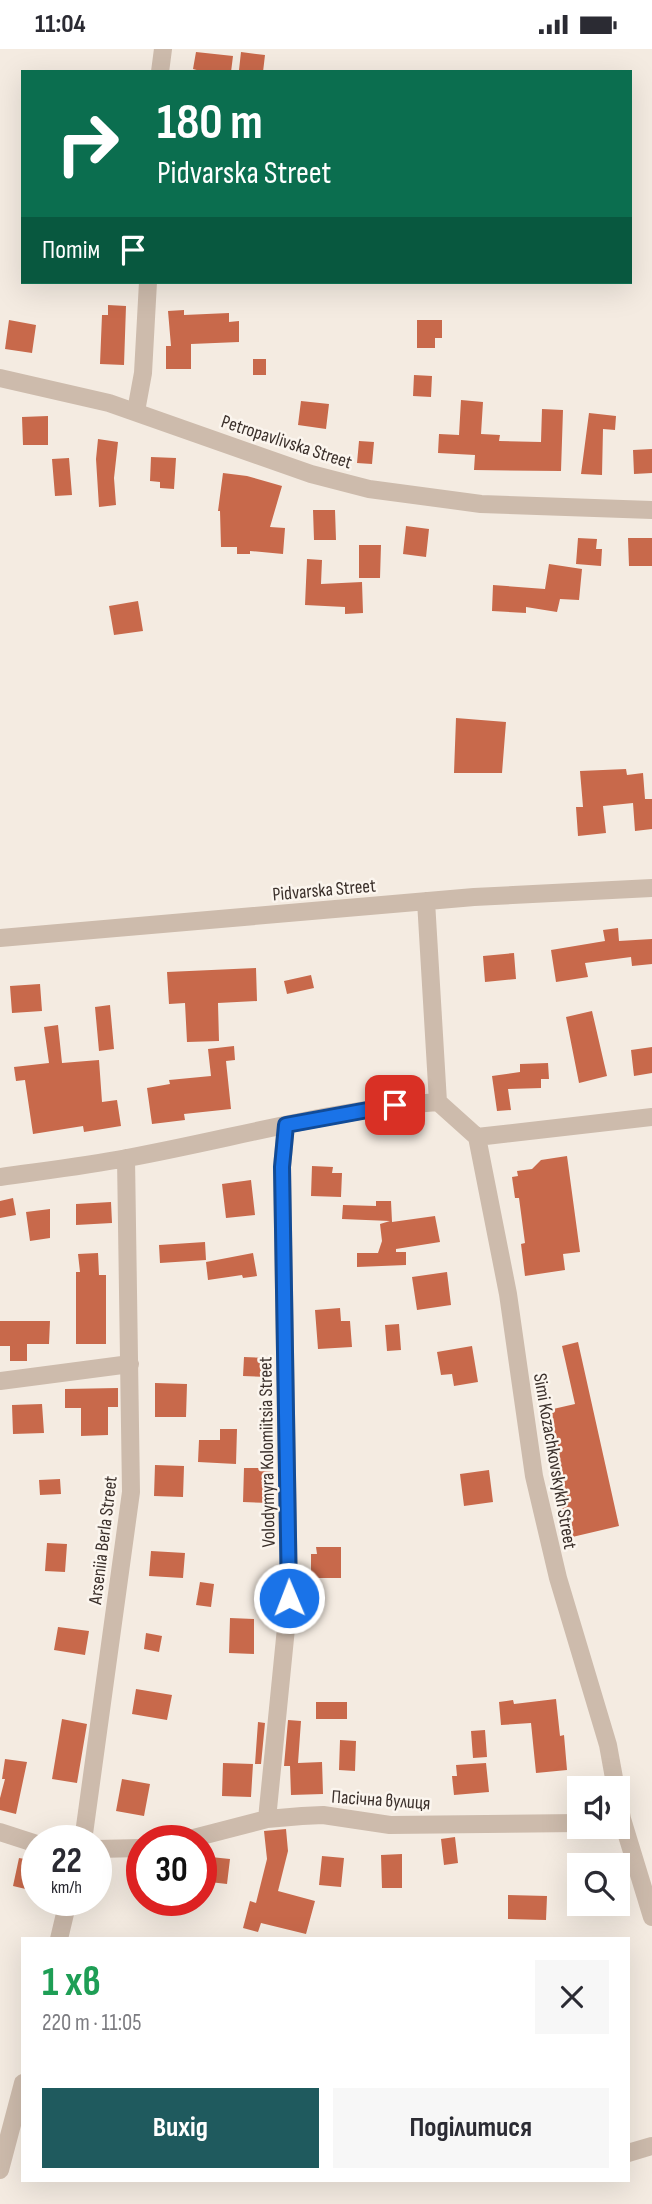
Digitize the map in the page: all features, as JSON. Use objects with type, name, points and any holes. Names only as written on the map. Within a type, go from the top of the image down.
[{"type":"street","points":[[160,70],[163,49]]},
{"type":"street","points":[[136,411],[143,373],[148,284]]},
{"type":"street","name":"Petropavlivska Street","points":[[0,378],[136,411],[312,474],[369,489],[481,504],[652,509]]},
{"type":"street","name":"Pidvarska Street","points":[[0,938],[426,901],[652,888]]},
{"type":"street","points":[[426,901],[438,1102],[477,1137],[652,1117]]},
{"type":"street","points":[[0,1177],[127,1158],[395,1105],[438,1102]]},
{"type":"street","name":"Volodymyra Kolomiitsia Street","points":[[267,1819],[289,1598],[282,1167],[286,1125]]},
{"type":"street","name":"Simi Kozachkovskykh Street","points":[[477,1137],[508,1294],[534,1476],[558,1578],[608,1745],[614,1776]]},
{"type":"street","name":"Arseniia Berla Street","points":[[85,1825],[131,1492],[125,1202],[127,1158]]},
{"type":"street","points":[[0,1381],[130,1364]]},
{"type":"street","name":"Пасічна вулиця","points":[[217,1832],[267,1819],[323,1815],[390,1825],[567,1823]]},
{"type":"street","points":[[0,1832],[21,1839]]},
{"type":"street","points":[[627,1839],[652,1917]]},
{"type":"street","points":[[59,1937],[64,1916]]},
{"type":"street","points":[[0,2170],[21,2091]]},
{"type":"street","points":[[630,2152],[652,2146]]},
{"type":"building","points":[[196,52],[233,56],[231,70],[193,69]]},
{"type":"building","points":[[241,52],[265,55],[263,70],[239,70]]},
{"type":"building","points":[[108,305],[126,306],[124,365],[100,364],[102,315],[108,315]]},
{"type":"building","points":[[184,310],[184,315],[229,313],[229,322],[239,321],[239,342],[191,344],[191,369],[166,369],[166,346],[171,346],[168,311]]},
{"type":"building","points":[[9,320],[36,325],[32,353],[5,349]]},
{"type":"building","points":[[417,320],[442,320],[442,338],[435,338],[435,348],[417,348]]},
{"type":"building","points":[[253,359],[266,359],[266,375],[253,375]]},
{"type":"building","points":[[414,375],[432,376],[431,397],[413,396]]},
{"type":"building","points":[[461,400],[483,402],[481,434],[500,435],[499,441],[541,442],[542,409],[563,410],[561,471],[474,470],[475,455],[438,453],[439,434],[459,435]]},
{"type":"building","points":[[301,401],[329,404],[326,429],[298,425]]},
{"type":"building","points":[[589,413],[616,416],[615,430],[603,429],[602,475],[581,474]]},
{"type":"building","points":[[48,416],[48,445],[23,445],[22,417]]},
{"type":"building","points":[[98,439],[118,442],[114,478],[116,505],[99,507],[96,459]]},
{"type":"building","points":[[359,441],[374,442],[372,464],[357,463]]},
{"type":"building","points":[[652,449],[652,473],[634,474],[633,450]]},
{"type":"building","points":[[151,457],[176,458],[174,489],[160,488],[160,482],[150,481]]},
{"type":"building","points":[[69,458],[72,495],[55,496],[52,459]]},
{"type":"building","points":[[223,473],[247,476],[282,486],[270,527],[285,528],[283,554],[250,551],[250,554],[237,554],[237,547],[221,547],[218,511]]},
{"type":"building","points":[[313,510],[335,510],[336,540],[314,540]]},
{"type":"building","points":[[406,526],[429,529],[426,557],[403,554]]},
{"type":"building","points":[[578,538],[597,539],[596,549],[602,549],[601,566],[576,564]]},
{"type":"building","points":[[628,538],[652,538],[652,566],[629,566]]},
{"type":"building","points":[[359,545],[381,545],[380,578],[359,578]]},
{"type":"building","points":[[307,559],[322,560],[321,584],[362,582],[363,613],[345,614],[345,607],[305,605]]},
{"type":"building","points":[[549,564],[582,569],[579,600],[560,599],[557,612],[526,607],[526,613],[492,611],[493,585],[545,589]]},
{"type":"building","points":[[138,601],[143,631],[114,635],[109,606]]},
{"type":"building","points":[[456,718],[506,722],[502,773],[454,773]]},
{"type":"building","points":[[626,769],[627,775],[643,773],[645,799],[652,799],[652,829],[635,831],[633,803],[603,806],[606,833],[578,836],[576,807],[583,807],[580,771]]},
{"type":"building","points":[[618,928],[619,941],[652,939],[652,964],[632,966],[631,957],[585,963],[588,977],[556,982],[551,950],[605,941],[603,930]]},
{"type":"building","points":[[514,953],[516,979],[485,982],[483,956]]},
{"type":"building","points":[[256,968],[257,1001],[218,1003],[219,1041],[187,1042],[185,1003],[169,1004],[167,972]]},
{"type":"building","points":[[311,975],[314,988],[287,994],[284,981]]},
{"type":"building","points":[[40,984],[42,1011],[12,1013],[10,986]]},
{"type":"building","points":[[110,1005],[114,1049],[99,1051],[95,1007]]},
{"type":"building","points":[[592,1011],[607,1076],[579,1083],[566,1017]]},
{"type":"building","points":[[58,1025],[62,1063],[99,1060],[102,1102],[117,1100],[121,1126],[84,1132],[83,1126],[33,1134],[25,1080],[16,1081],[14,1067],[49,1063],[44,1027]]},
{"type":"building","points":[[234,1046],[235,1060],[226,1061],[231,1109],[184,1114],[185,1120],[152,1124],[147,1088],[170,1084],[169,1080],[211,1076],[208,1049]]},
{"type":"building","points":[[652,1047],[652,1073],[634,1076],[631,1050]]},
{"type":"building","points":[[548,1063],[549,1079],[541,1079],[541,1088],[508,1089],[511,1110],[497,1111],[492,1076],[520,1072],[520,1064]]},
{"type":"building","points":[[567,1156],[580,1252],[563,1254],[565,1270],[525,1276],[521,1244],[525,1243],[519,1198],[515,1198],[512,1177],[518,1176],[517,1171],[532,1169],[541,1160]]},
{"type":"building","points":[[312,1166],[333,1167],[332,1173],[342,1173],[341,1197],[311,1196]]},
{"type":"building","points":[[251,1180],[255,1215],[226,1218],[222,1184]]},
{"type":"building","points":[[13,1198],[16,1215],[0,1218],[0,1201]]},
{"type":"building","points":[[376,1201],[391,1201],[392,1222],[435,1216],[440,1242],[396,1249],[396,1252],[406,1252],[406,1265],[357,1267],[357,1253],[378,1253],[382,1241],[380,1224],[390,1221],[342,1219],[343,1205],[376,1206]]},
{"type":"building","points":[[111,1202],[112,1223],[76,1225],[76,1204]]},
{"type":"building","points":[[50,1209],[50,1238],[30,1241],[26,1212]]},
{"type":"building","points":[[205,1242],[206,1260],[160,1263],[159,1245]]},
{"type":"building","points":[[98,1253],[99,1275],[106,1275],[106,1344],[76,1344],[76,1272],[80,1272],[78,1254]]},
{"type":"building","points":[[253,1253],[257,1276],[243,1278],[242,1275],[208,1280],[206,1262]]},
{"type":"building","points":[[447,1272],[451,1305],[417,1310],[412,1277]]},
{"type":"building","points":[[340,1308],[341,1321],[350,1321],[352,1347],[318,1349],[315,1310]]},
{"type":"building","points":[[0,1321],[50,1321],[49,1344],[27,1344],[27,1361],[10,1361],[10,1346],[0,1346]]},
{"type":"building","points":[[399,1324],[401,1350],[387,1351],[385,1325]]},
{"type":"building","points":[[578,1342],[619,1526],[568,1538],[540,1412],[575,1404],[562,1346]]},
{"type":"building","points":[[472,1346],[478,1382],[454,1386],[452,1374],[441,1375],[437,1352]]},
{"type":"building","points":[[244,1357],[270,1358],[269,1377],[243,1376]]},
{"type":"building","points":[[155,1383],[187,1384],[186,1417],[155,1417]]},
{"type":"building","points":[[118,1388],[118,1407],[108,1407],[108,1435],[81,1436],[81,1408],[65,1408],[65,1389]]},
{"type":"building","points":[[42,1404],[44,1433],[13,1434],[12,1405]]},
{"type":"building","points":[[220,1429],[237,1429],[236,1464],[198,1462],[199,1440],[220,1440]]},
{"type":"building","points":[[155,1465],[184,1466],[183,1497],[154,1496]]},
{"type":"building","points":[[244,1468],[271,1468],[271,1503],[243,1502]]},
{"type":"building","points":[[489,1470],[493,1502],[464,1506],[460,1474]]},
{"type":"building","points":[[60,1479],[61,1494],[40,1495],[39,1480]]},
{"type":"building","points":[[47,1543],[67,1544],[65,1572],[45,1571]]},
{"type":"building","points":[[316,1547],[341,1547],[341,1578],[311,1578],[311,1554],[317,1554]]},
{"type":"building","points":[[151,1551],[185,1553],[183,1578],[149,1576]]},
{"type":"building","points":[[200,1582],[214,1584],[211,1607],[196,1605]]},
{"type":"building","points":[[230,1618],[254,1619],[254,1654],[229,1653]]},
{"type":"building","points":[[58,1627],[89,1631],[85,1655],[54,1650]]},
{"type":"building","points":[[146,1633],[162,1636],[159,1652],[144,1649]]},
{"type":"building","points":[[136,1689],[172,1695],[167,1720],[132,1714]]},
{"type":"building","points":[[556,1699],[560,1736],[564,1735],[567,1770],[536,1773],[531,1723],[501,1725],[499,1702],[513,1700],[514,1704]]},
{"type":"building","points":[[316,1702],[347,1702],[347,1719],[316,1719]]},
{"type":"building","points":[[62,1719],[87,1724],[77,1783],[52,1779]]},
{"type":"building","points":[[288,1720],[301,1721],[298,1763],[322,1762],[323,1794],[291,1795],[290,1766],[284,1766]]},
{"type":"building","points":[[258,1722],[265,1723],[261,1764],[255,1764]]},
{"type":"building","points":[[485,1730],[487,1757],[473,1758],[471,1731]]},
{"type":"building","points":[[340,1740],[356,1741],[355,1771],[339,1770]]},
{"type":"building","points":[[5,1759],[27,1762],[16,1814],[0,1810]]},
{"type":"building","points":[[223,1763],[253,1764],[251,1797],[222,1796]]},
{"type":"building","points":[[486,1763],[489,1792],[454,1795],[452,1776],[457,1776],[456,1765]]},
{"type":"building","points":[[122,1779],[150,1784],[144,1816],[116,1811]]},
{"type":"building","points":[[286,1829],[288,1851],[278,1891],[315,1901],[306,1934],[261,1923],[258,1932],[243,1928],[250,1901],[256,1903],[267,1859],[264,1831]]},
{"type":"building","points":[[455,1837],[458,1863],[444,1865],[441,1839]]},
{"type":"building","points":[[402,1854],[402,1888],[382,1888],[381,1855]]},
{"type":"building","points":[[322,1856],[344,1858],[341,1887],[319,1885]]},
{"type":"building","points":[[19,1858],[21,1858],[21,1888],[13,1886]]},
{"type":"building","points":[[217,1858],[230,1859],[227,1884],[217,1883]]},
{"type":"building","points":[[508,1895],[547,1896],[546,1920],[508,1919]]},
{"type":"route","points":[[289,1598],[282,1167],[286,1125],[395,1105]]}]
